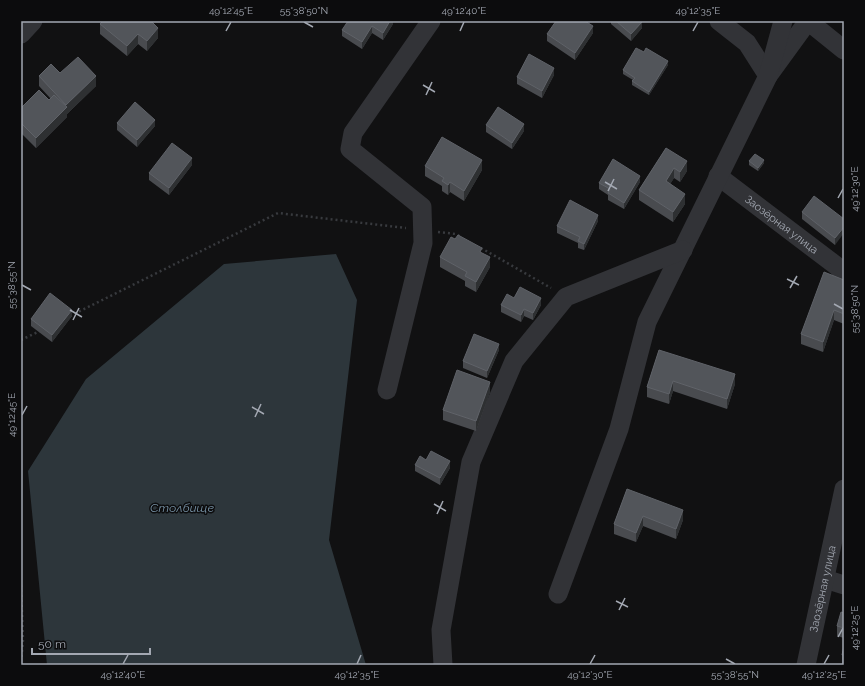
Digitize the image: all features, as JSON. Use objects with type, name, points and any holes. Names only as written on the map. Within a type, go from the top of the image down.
[{"type":"street","points":[[21,34],[33,21]]},
{"type":"street","points":[[387,390],[423,243],[422,207],[350,149],[353,133],[431,21]]},
{"type":"street","points":[[719,21],[747,43],[768,76]]},
{"type":"street","points":[[768,76],[783,21]]},
{"type":"street","points":[[558,594],[619,429],[647,322],[768,76],[808,21],[844,50]]},
{"type":"street","name":"Заозёрная улица","points":[[718,176],[838,267],[844,276]]},
{"type":"street","points":[[443,665],[440,630],[471,462],[514,361],[566,297],[683,250]]},
{"type":"street","name":"Заозёрная улица","points":[[806,665],[844,489]]},
{"type":"street","points":[[825,579],[844,584]]},
{"type":"path","points":[[64,319],[278,213],[409,228]]},
{"type":"path","points":[[432,231],[456,234],[462,238]]},
{"type":"path","points":[[476,246],[566,297]]},
{"type":"path","points":[[21,340],[42,330]]},
{"type":"path","points":[[21,585],[23,640],[21,663]]},
{"type":"water","name":"Столбище","points":[[336,254],[357,300],[329,540],[366,665],[47,665],[28,471],[86,379],[224,264]]},
{"type":"building","points":[[103,21],[151,21],[158,28],[147,41],[138,34],[127,46],[100,24]]},
{"type":"building","points":[[348,21],[390,21],[383,33],[372,26],[362,42],[342,30]]},
{"type":"building","points":[[556,21],[585,21],[593,26],[575,53],[547,34]]},
{"type":"building","points":[[616,21],[641,21],[642,22],[631,34]]},
{"type":"building","points":[[636,48],[644,52],[646,48],[668,61],[649,92],[632,81],[635,78],[623,70]]},
{"type":"building","points":[[529,54],[554,68],[542,91],[517,77]]},
{"type":"building","points":[[78,57],[96,76],[66,105],[39,76],[51,64],[60,73]]},
{"type":"building","points":[[39,90],[49,100],[54,95],[67,107],[36,138],[21,123],[21,108]]},
{"type":"building","points":[[135,102],[155,120],[137,140],[117,123]]},
{"type":"building","points":[[498,107],[524,124],[512,143],[486,125]]},
{"type":"building","points":[[442,137],[482,160],[464,191],[450,182],[448,185],[442,181],[444,178],[425,166]]},
{"type":"building","points":[[172,143],[192,158],[169,188],[149,173]]},
{"type":"building","points":[[666,148],[687,161],[680,172],[674,168],[666,181],[685,194],[673,212],[639,190]]},
{"type":"building","points":[[755,154],[764,160],[758,168],[749,161]]},
{"type":"building","points":[[613,159],[640,176],[624,203],[608,193],[610,189],[599,183]]},
{"type":"building","points":[[814,196],[844,219],[844,227],[835,238],[802,212]]},
{"type":"building","points":[[570,200],[598,215],[584,244],[578,241],[580,237],[557,226]]},
{"type":"building","points":[[458,235],[482,248],[480,252],[490,257],[476,282],[465,276],[467,272],[440,257],[451,237],[455,239]]},
{"type":"building","points":[[824,272],[844,280],[844,314],[834,310],[823,342],[801,334]]},
{"type":"building","points":[[520,287],[541,298],[533,313],[524,309],[521,315],[501,305],[507,294],[514,298]]},
{"type":"building","points":[[50,293],[72,310],[52,335],[31,319]]},
{"type":"building","points":[[474,334],[499,344],[487,371],[463,361]]},
{"type":"building","points":[[659,350],[735,374],[727,399],[673,381],[669,394],[647,387]]},
{"type":"building","points":[[457,370],[490,382],[476,421],[443,410]]},
{"type":"building","points":[[431,451],[450,461],[440,478],[415,465],[420,456],[426,460]]},
{"type":"building","points":[[627,489],[683,510],[676,529],[643,516],[636,533],[614,524]]},
{"type":"building","points":[[841,612],[844,613],[844,628],[837,626]]}]
